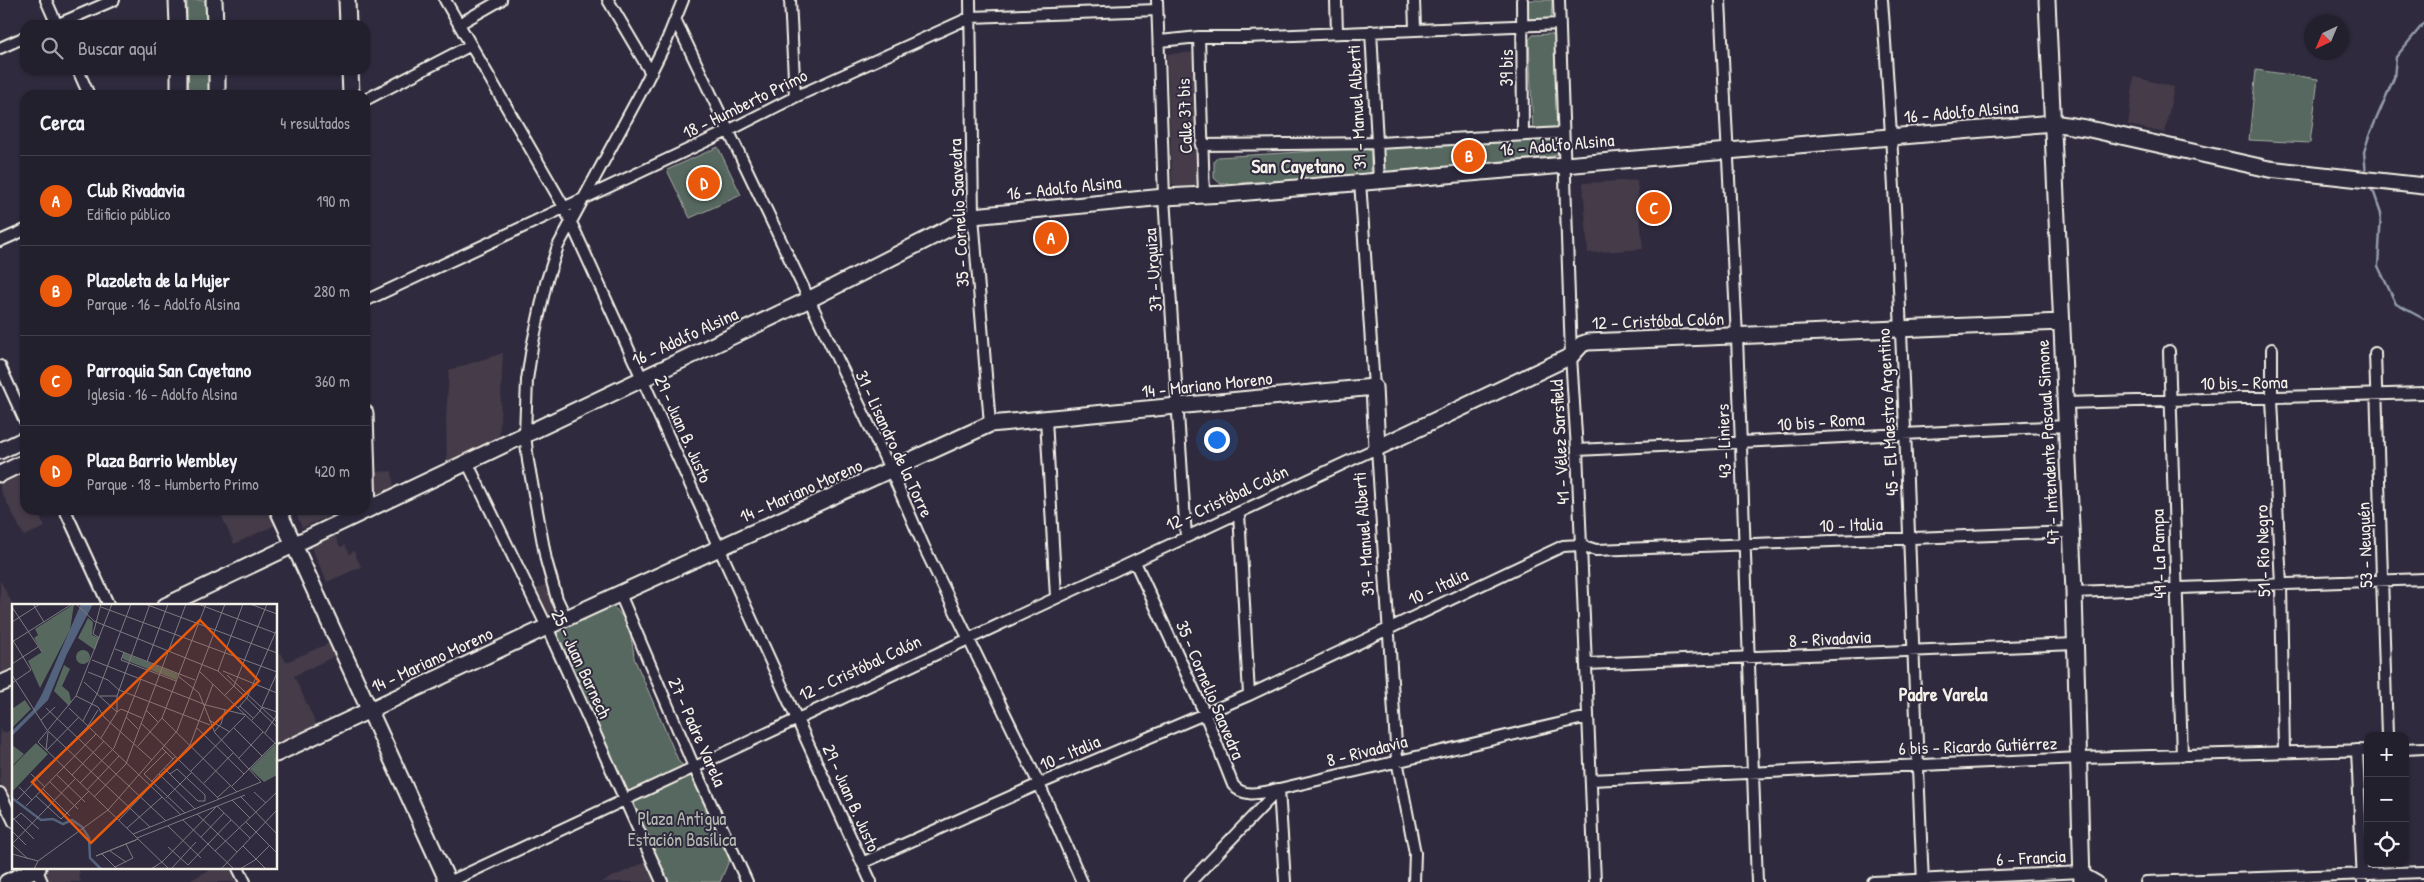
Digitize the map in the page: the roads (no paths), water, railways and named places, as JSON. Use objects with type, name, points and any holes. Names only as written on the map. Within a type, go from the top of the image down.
[{"type":"street","points":[[46,0],[55,20]]},
{"type":"street","points":[[68,20],[114,0]]},
{"type":"street","points":[[177,0],[178,20]]},
{"type":"street","points":[[214,0],[215,20]]},
{"type":"street","points":[[347,0],[348,20]]},
{"type":"street","name":"29 - Juan B. Justo","points":[[445,0],[572,223],[718,549],[871,882]]},
{"type":"street","points":[[459,24],[501,0]]},
{"type":"street","points":[[608,0],[651,73]]},
{"type":"street","points":[[566,618],[546,560],[533,494],[525,434],[527,380],[532,347],[546,284],[558,246],[651,73],[676,21],[683,0]]},
{"type":"street","points":[[790,0],[795,96]]},
{"type":"street","name":"35 - Cornelio Saavedra","points":[[970,0],[973,216],[990,424]]},
{"type":"street","points":[[1336,0],[1337,32]]},
{"type":"street","points":[[1414,0],[1415,29]]},
{"type":"street","name":"39 bis","points":[[1522,0],[1523,135]]},
{"type":"street","name":"41 - Vélez Sarsfield","points":[[1559,0],[1571,356],[1577,450],[1595,882]]},
{"type":"street","name":"43 - Liniers","points":[[1720,0],[1737,337],[1757,882]]},
{"type":"street","name":"45 - El Maestro Argentino","points":[[1882,0],[1892,136],[1906,433],[1917,765],[1923,881]]},
{"type":"street","name":"47 - Intendente Pascual Simone","points":[[2047,0],[2074,592],[2080,758],[2081,877]]},
{"type":"street","name":"18 - Humberto Primo","points":[[370,299],[728,131],[795,96],[971,17],[1157,5]]},
{"type":"street","name":"37 - Urquiza","points":[[1157,5],[1160,41],[1164,196],[1186,537]]},
{"type":"street","name":"31 - Lisandro de la Torre","points":[[676,21],[891,471],[924,547],[1039,784],[1082,882]]},
{"type":"street","points":[[1160,41],[1199,37],[1247,37],[1560,24]]},
{"type":"street","name":"39 - Manuel Alberti","points":[[1371,31],[1379,180]]},
{"type":"street","name":"Calle 37 bis","points":[[1199,37],[1204,195]]},
{"type":"street","points":[[0,48],[20,40]]},
{"type":"street","points":[[370,97],[471,45]]},
{"type":"street","points":[[80,75],[87,90]]},
{"type":"street","points":[[179,75],[179,90]]},
{"type":"street","points":[[217,75],[218,90]]},
{"type":"street","points":[[350,75],[351,90]]},
{"type":"street","name":"16 - Adolfo Alsina","points":[[370,508],[808,300],[973,216],[1164,196],[1204,195],[2053,123],[2085,128],[2269,169],[2424,186]]},
{"type":"street","points":[[1201,145],[1378,143],[1562,133]]},
{"type":"street","name":"39 - Manuel Alberti","points":[[1360,181],[1397,760],[1415,854],[1414,882]]},
{"type":"street","points":[[0,241],[20,232]]},
{"type":"street","name":"12 - Cristóbal Colón","points":[[453,881],[1571,356],[1582,344],[1588,342],[2062,322]]},
{"type":"street","name":"51 - Río Negro","points":[[2272,349],[2272,399],[2282,584],[2284,752]]},
{"type":"street","name":"49 - La Pampa","points":[[2169,351],[2182,756]]},
{"type":"street","name":"53 - Neuquén","points":[[2375,353],[2387,732]]},
{"type":"street","points":[[0,366],[20,410]]},
{"type":"street","name":"14 - Mariano Moreno","points":[[278,753],[566,618],[891,471],[990,424],[1374,387]]},
{"type":"street","name":"10 bis - Roma","points":[[2065,404],[2424,393]]},
{"type":"street","points":[[1046,419],[1056,597]]},
{"type":"street","name":"10 bis - Roma","points":[[1577,450],[1740,444],[1906,433],[2066,426]]},
{"type":"street","points":[[0,450],[20,441]]},
{"type":"street","name":"25 - Juan Barnech","points":[[467,462],[547,627],[662,882]]},
{"type":"street","points":[[0,474],[20,464]]},
{"type":"street","points":[[1239,513],[1249,695]]},
{"type":"street","points":[[67,515],[108,604]]},
{"type":"street","points":[[281,515],[298,541],[453,881]]},
{"type":"street","points":[[290,515],[298,541]]},
{"type":"street","name":"16 - Adolfo Alsina","points":[[169,604],[355,515]]},
{"type":"street","name":"10 - Italia","points":[[862,863],[1039,784],[1249,695],[1562,546],[1580,546],[1596,550],[2071,532]]},
{"type":"street","name":"35 - Cornelio Saavedra","points":[[1135,562],[1205,714],[1233,786],[1238,792],[1245,794],[1279,789]]},
{"type":"street","points":[[2074,592],[2424,579]]},
{"type":"street","name":"27 - Padre Varela","points":[[620,594],[694,767],[747,882]]},
{"type":"street","name":"8 - Rivadavia","points":[[1586,664],[1748,659],[2075,644]]},
{"type":"street","points":[[0,684],[12,679]]},
{"type":"street","name":"8 - Rivadavia","points":[[1279,789],[1588,717]]},
{"type":"street","points":[[2409,749],[2424,748]]},
{"type":"street","points":[[2362,750],[2363,878]]},
{"type":"street","name":"6 bis - Ricardo Gutiérrez","points":[[1590,780],[2080,758],[2362,750]]},
{"type":"street","points":[[1190,882],[1279,789]]},
{"type":"street","points":[[1279,789],[1285,882]]},
{"type":"street","points":[[0,793],[12,818]]},
{"type":"street","points":[[239,870],[245,882]]},
{"type":"street","points":[[7,882],[38,872]]},
{"type":"street","points":[[2146,882],[2363,878],[2424,872]]},
{"type":"street","name":"6 - Francia","points":[[1872,882],[2081,877],[2098,882]]},
{"type":"waterway","points":[[2366,175],[2364,152],[2394,78],[2396,57],[2424,23]]},
{"type":"waterway","points":[[2368,185],[2374,193],[2381,213],[2378,266],[2396,304],[2424,319]]},
{"type":"place","name":"Plazoleta de la Mujer","points":[[1469,156]]},
{"type":"place","name":"Plaza Barrio Wembley","points":[[704,183]]},
{"type":"place","name":"Parroquia San Cayetano","points":[[1654,208]]},
{"type":"place","name":"Club Rivadavia","points":[[1051,238]]},
{"type":"district","name":"San Cayetano","points":[[1298,166]]},
{"type":"district","name":"Padre Varela","points":[[1943,694]]},
{"type":"park label","name":"Plaza Antigua Estación Basílica","points":[[682,830]]}]
